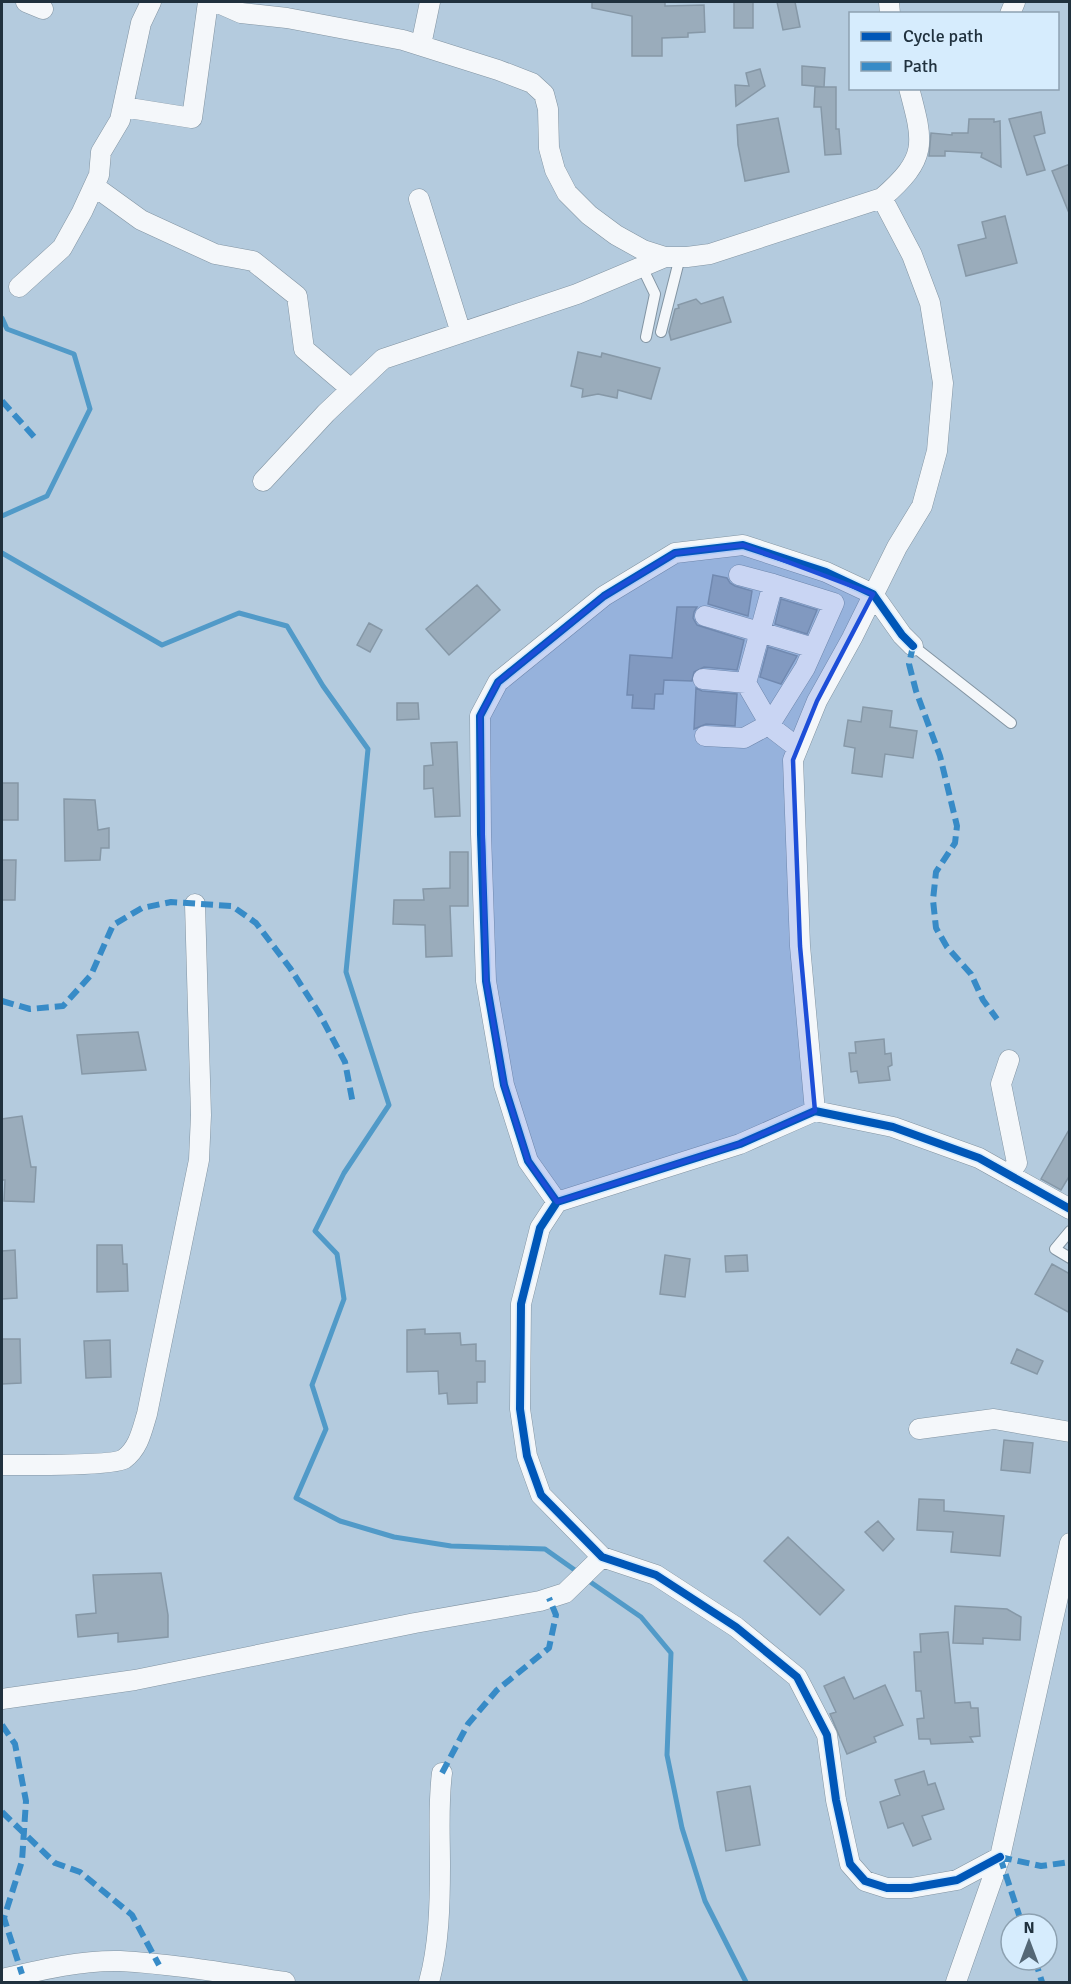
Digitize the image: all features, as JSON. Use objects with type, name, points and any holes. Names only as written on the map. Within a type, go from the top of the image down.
[{"type":"street","points":[[19,287],[62,248],[94,186],[99,175],[101,152],[120,120],[141,23],[150,2]]},
{"type":"street","points":[[123,107],[192,118],[208,2]]},
{"type":"street","points":[[216,2],[241,13],[288,10],[421,45],[532,83],[543,94],[548,109],[549,148],[555,170],[567,193],[589,215],[616,236],[643,250],[672,257]]},
{"type":"street","points":[[421,45],[430,2]]},
{"type":"street","points":[[263,481],[326,413],[383,359],[577,294],[672,257],[710,254],[882,198],[912,167],[920,151],[920,135],[909,90]]},
{"type":"street","points":[[94,186],[141,220],[215,254],[253,261],[280,282],[297,296],[304,349],[351,390]]},
{"type":"street","points":[[816,1111],[810,1071],[799,923],[793,760],[817,701],[852,638],[897,547],[922,506],[937,451],[943,383],[930,303],[912,255],[882,198]]},
{"type":"street","points":[[419,199],[461,333]]},
{"type":"street","points":[[557,1202],[528,1161],[507,1096],[486,981],[480,716],[498,682],[604,596],[675,553],[743,545],[826,572],[873,594],[902,635],[913,646]]},
{"type":"street","points":[[705,736],[744,738],[770,724],[805,668],[834,603],[739,575]]},
{"type":"street","points":[[773,584],[746,684],[770,724],[798,748]]},
{"type":"street","points":[[705,616],[814,648]]},
{"type":"street","points":[[703,678],[746,684]]},
{"type":"street","points":[[2,1465],[121,1461],[131,1452],[140,1438],[199,1160],[201,1115],[195,904]]},
{"type":"street","points":[[1009,1060],[1001,1084],[1017,1163],[1009,1175]]},
{"type":"street","points":[[1000,1857],[957,1880],[922,1886],[887,1888],[865,1881],[850,1864],[836,1800],[827,1735],[797,1677],[736,1627],[656,1575],[602,1557],[541,1495],[527,1456],[520,1409],[521,1304],[540,1228],[557,1202],[740,1144],[816,1111],[893,1127],[979,1158],[1070,1209]]},
{"type":"street","points":[[919,1429],[994,1419],[1070,1431]]},
{"type":"street","points":[[956,1983],[1000,1857],[1070,1544]]},
{"type":"street","points":[[2,1699],[135,1680],[415,1623],[540,1601],[565,1593],[602,1557]]},
{"type":"street","points":[[429,1983],[435,1950],[440,1868],[439,1797],[442,1773]]},
{"type":"street","points":[[2,1979],[54,1967],[118,1961],[213,1971],[285,1983]]},
{"type":"lane","points":[[661,332],[672,257]]},
{"type":"lane","points":[[642,267],[655,294],[646,337]]},
{"type":"lane","points":[[913,646],[1011,723]]},
{"type":"lane","points":[[1070,1231],[1055,1249],[1070,1258]]},
{"type":"highlighted area","points":[[743,545],[873,594],[817,701],[793,760],[800,946],[815,1111],[740,1144],[557,1202],[528,1161],[504,1085],[486,981],[480,716],[498,682],[604,596],[675,553]]},
{"type":"building","points":[[592,2],[665,2],[665,6],[704,5],[705,32],[688,33],[688,37],[662,38],[662,56],[632,56],[632,16],[592,8]]},
{"type":"building","points":[[734,2],[753,2],[753,28],[734,28]]},
{"type":"building","points":[[777,2],[795,2],[800,27],[783,30]]},
{"type":"building","points":[[802,66],[825,68],[824,87],[802,85]]},
{"type":"building","points":[[760,69],[765,86],[736,106],[735,85],[749,86],[746,73]]},
{"type":"building","points":[[815,87],[836,87],[836,129],[839,129],[841,154],[825,155],[821,107],[814,107]]},
{"type":"building","points":[[1041,112],[1045,133],[1034,136],[1045,170],[1027,175],[1009,119]]},
{"type":"building","points":[[778,118],[789,172],[745,181],[738,145],[737,125]]},
{"type":"building","points":[[969,119],[1000,121],[1001,167],[981,157],[982,153],[945,151],[945,156],[929,156],[931,133],[952,135],[952,133],[968,133]]},
{"type":"building","points":[[1070,164],[1070,213],[1069,213],[1052,171]]},
{"type":"building","points":[[1005,216],[1017,263],[966,276],[958,245],[986,238],[982,222]]},
{"type":"building","points":[[723,297],[731,322],[671,340],[669,332],[675,309],[679,308],[678,305],[696,299],[701,304]]},
{"type":"building","points":[[578,352],[601,357],[602,353],[660,368],[651,399],[618,390],[617,398],[598,394],[582,397],[583,389],[571,386]]},
{"type":"building","points":[[713,575],[727,578],[735,586],[752,591],[748,616],[708,604]]},
{"type":"building","points":[[477,585],[500,610],[449,655],[426,629]]},
{"type":"building","points":[[781,599],[817,610],[807,634],[775,624]]},
{"type":"building","points":[[677,607],[697,607],[693,618],[697,625],[744,640],[737,670],[704,667],[694,672],[692,681],[664,680],[663,694],[655,694],[654,709],[632,708],[633,695],[627,695],[630,655],[672,658]]},
{"type":"building","points":[[369,623],[382,630],[370,652],[357,645]]},
{"type":"building","points":[[768,647],[797,656],[781,684],[760,677]]},
{"type":"building","points":[[696,688],[702,691],[737,694],[735,726],[706,724],[694,729]]},
{"type":"building","points":[[397,703],[418,703],[419,719],[397,720]]},
{"type":"building","points":[[863,707],[892,711],[890,727],[917,731],[913,758],[885,754],[882,777],[852,773],[855,748],[844,746],[848,720],[861,722]]},
{"type":"building","points":[[457,742],[460,816],[435,817],[433,788],[424,789],[424,766],[433,765],[431,743]]},
{"type":"building","points":[[2,783],[18,783],[18,820],[2,820]]},
{"type":"building","points":[[64,799],[95,800],[98,830],[109,828],[109,848],[101,848],[100,860],[65,861]]},
{"type":"building","points":[[450,852],[468,852],[468,906],[450,906],[452,956],[426,957],[425,925],[393,924],[394,900],[424,900],[423,889],[450,888]]},
{"type":"building","points":[[2,860],[16,860],[15,900],[2,900]]},
{"type":"building","points":[[138,1032],[146,1070],[82,1074],[77,1035]]},
{"type":"building","points":[[884,1039],[885,1054],[891,1053],[892,1065],[888,1067],[890,1080],[859,1083],[857,1071],[851,1072],[849,1053],[856,1053],[855,1042]]},
{"type":"building","points":[[22,1116],[31,1167],[36,1167],[34,1202],[4,1201],[2,1119]]},
{"type":"building","points":[[1070,1128],[1070,1175],[1061,1190],[1041,1179]]},
{"type":"building","points":[[97,1245],[122,1245],[123,1264],[127,1264],[128,1291],[97,1292]]},
{"type":"building","points":[[15,1250],[17,1298],[2,1299],[2,1251]]},
{"type":"building","points":[[665,1255],[690,1259],[685,1297],[660,1294]]},
{"type":"building","points":[[747,1255],[748,1271],[726,1272],[725,1256]]},
{"type":"building","points":[[1052,1264],[1070,1274],[1070,1313],[1035,1294]]},
{"type":"building","points":[[425,1329],[425,1334],[460,1333],[461,1345],[476,1344],[476,1361],[485,1361],[485,1382],[477,1382],[477,1403],[448,1404],[447,1393],[439,1394],[438,1371],[407,1372],[407,1330]]},
{"type":"building","points":[[2,1339],[20,1339],[21,1383],[2,1384]]},
{"type":"building","points":[[110,1340],[111,1377],[86,1378],[84,1341]]},
{"type":"building","points":[[1017,1349],[1043,1361],[1037,1374],[1011,1363]]},
{"type":"building","points":[[1004,1440],[1033,1443],[1030,1473],[1001,1470]]},
{"type":"building","points":[[919,1499],[944,1500],[944,1511],[1004,1516],[1000,1556],[951,1552],[953,1532],[917,1530]]},
{"type":"building","points":[[878,1521],[894,1539],[883,1551],[865,1532]]},
{"type":"building","points":[[788,1537],[844,1590],[820,1615],[764,1561]]},
{"type":"building","points":[[161,1573],[168,1615],[168,1637],[118,1642],[118,1633],[78,1637],[76,1615],[96,1613],[93,1575]]},
{"type":"building","points":[[955,1606],[1007,1609],[1021,1617],[1020,1640],[983,1638],[983,1644],[953,1643]]},
{"type":"building","points":[[948,1632],[955,1703],[970,1702],[971,1708],[978,1708],[980,1736],[970,1737],[973,1742],[931,1744],[930,1739],[919,1739],[917,1719],[924,1718],[921,1691],[916,1691],[914,1652],[921,1652],[920,1634]]},
{"type":"building","points":[[844,1677],[854,1699],[885,1685],[903,1725],[874,1737],[876,1742],[847,1754],[830,1714],[836,1712],[824,1686]]},
{"type":"building","points":[[924,1771],[928,1785],[935,1783],[944,1809],[922,1816],[931,1839],[913,1846],[903,1823],[888,1828],[880,1802],[900,1795],[895,1780]]},
{"type":"building","points":[[750,1786],[760,1845],[726,1851],[717,1792]]},
{"type":"waterway","points":[[2,318],[7,329],[74,354],[90,409],[47,496],[2,516]]},
{"type":"waterway","points":[[2,553],[162,645],[239,613],[287,626],[323,686],[368,749],[346,972],[389,1105],[344,1173],[315,1231],[337,1254],[344,1299],[312,1385],[326,1429],[296,1498],[340,1521],[394,1537],[451,1546],[545,1549],[579,1573]]},
{"type":"waterway","points":[[586,1579],[641,1617],[671,1653],[667,1755],[682,1828],[705,1901],[746,1982]]},
{"type":"marked path","points":[[2,401],[36,439]]},
{"type":"marked path","points":[[913,646],[909,664],[916,691],[940,756],[957,826],[955,843],[936,872],[933,900],[936,928],[947,947],[971,974],[983,1000],[997,1019]]},
{"type":"marked path","points":[[2,1001],[30,1009],[63,1006],[91,975],[113,925],[142,908],[171,902],[232,906],[256,923],[290,968],[319,1013],[345,1062],[353,1104]]},
{"type":"marked path","points":[[442,1773],[468,1724],[497,1690],[549,1648],[556,1615],[549,1598]]},
{"type":"marked path","points":[[2,1725],[15,1744],[26,1801],[22,1861],[4,1918],[22,1974]]},
{"type":"marked path","points":[[2,1812],[55,1863],[80,1872],[132,1915],[159,1965]]},
{"type":"marked path","points":[[1000,1857],[1041,1866],[1070,1862]]},
{"type":"marked path","points":[[1000,1857],[1018,1912]]},
{"type":"marked path","points":[[1039,1972],[1042,1982]]},
{"type":"cycle path","points":[[557,1202],[528,1161],[504,1085],[486,981],[480,716],[498,682],[604,596],[675,553],[743,545],[826,572],[873,594],[902,635],[913,646]]},
{"type":"cycle path","points":[[1000,1857],[957,1880],[911,1888],[887,1888],[865,1881],[850,1864],[836,1800],[827,1735],[797,1677],[736,1627],[656,1575],[602,1557],[541,1495],[527,1456],[520,1409],[521,1304],[540,1228],[557,1202],[740,1144],[815,1111],[893,1127],[979,1158],[1070,1209]]}]
